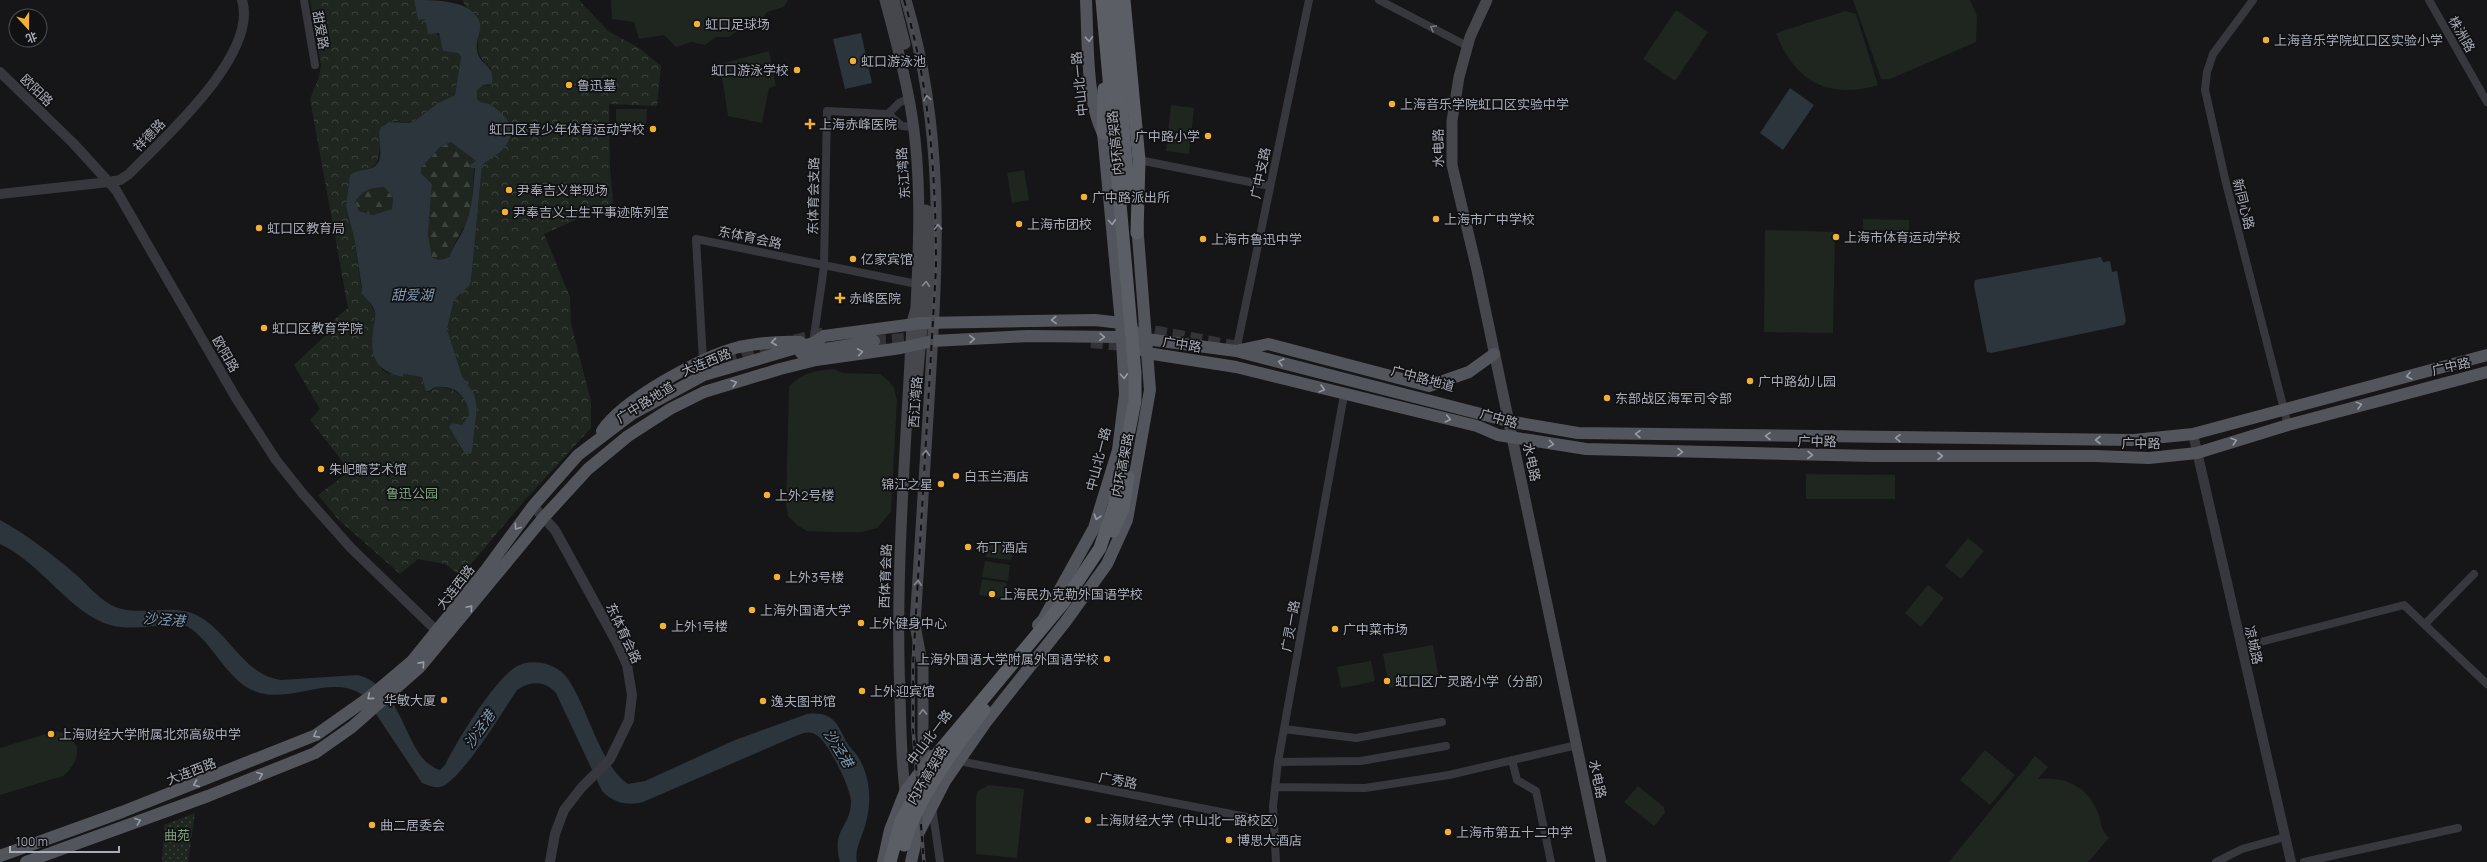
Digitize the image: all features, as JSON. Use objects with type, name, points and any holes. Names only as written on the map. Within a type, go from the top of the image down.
[{"type":"highway","points":[[1096,0],[1105,103],[1103,133]]},
{"type":"highway","name":"内环高架路","points":[[890,862],[901,820],[938,753],[1064,602],[1100,548],[1114,506],[1135,401],[1135,373],[1102,0]]},
{"type":"highway","name":"内环高架路","points":[[899,862],[908,828],[946,762],[983,711],[1069,608],[1104,552],[1123,509],[1142,395],[1132,227],[1113,0]]},
{"type":"highway","points":[[1124,0],[1139,160],[1137,234]]},
{"type":"main road","name":"东江湾路","points":[[885,0],[899,47],[913,127],[919,204],[918,284],[916,308],[923,323]]},
{"type":"main road","name":"东江湾路","points":[[894,0],[913,84],[923,150],[927,270],[923,323]]},
{"type":"main road","name":"西江湾路","points":[[906,0],[924,77],[934,154],[938,239],[923,323],[933,341],[915,625],[923,668],[925,765],[932,807]]},
{"type":"main road","name":"中山北一路","points":[[883,862],[890,830],[907,789],[993,677],[1043,620],[1094,528],[1118,450],[1125,394],[1122,337],[1103,133],[1097,122],[1090,75],[1086,0]]},
{"type":"main road","points":[[912,857],[917,836],[959,761],[986,722],[1066,621],[1107,564],[1127,520],[1150,390],[1120,0]]},
{"type":"main road","name":"水电路","points":[[1487,0],[1467,46],[1454,104],[1451,158],[1512,437],[1601,862]]},
{"type":"main road","points":[[923,323],[1075,320],[1121,323],[1146,339]]},
{"type":"main road","name":"大连西路","points":[[441,635],[533,506],[578,455],[632,414],[704,374],[813,343],[824,336],[923,323]]},
{"type":"main road","name":"西体育会路","points":[[917,836],[902,767],[897,623],[915,345],[923,323]]},
{"type":"main road","points":[[933,341],[1028,336],[1122,337],[1147,353]]},
{"type":"main road","name":"广中路","points":[[1146,339],[1236,351],[1508,420],[1578,433],[1623,434],[2134,440],[2193,434],[2487,355]]},
{"type":"main road","points":[[602,431],[609,420],[632,402],[703,360],[738,348],[778,341],[813,343]]},
{"type":"main road","name":"广中路地道","points":[[548,513],[566,479],[583,463],[618,435],[691,390],[735,371],[781,358],[822,349],[874,341]]},
{"type":"main road","name":"大连西路","points":[[26,862],[208,796],[315,753],[352,727],[394,683],[412,661],[441,635],[588,469],[628,436],[670,409],[704,392],[797,364],[933,341]]},
{"type":"main road","points":[[1236,351],[1268,344],[1429,386],[1469,372],[1494,354]]},
{"type":"main road","name":"广中路","points":[[1147,353],[1236,367],[1344,395],[1477,426],[1498,434],[1586,449],[1841,455],[2095,456],[2149,458],[2197,453],[2288,424],[2487,372]]},
{"type":"main road","points":[[1196,356],[1260,367],[1296,382]]},
{"type":"main road","name":"广中路地道","points":[[578,455],[602,431],[636,405],[680,380],[725,361]]},
{"type":"main road","name":"广中路地道","points":[[1352,375],[1476,407],[1484,414]]},
{"type":"main road","name":"大连西路","points":[[0,856],[244,765],[316,735],[394,683]]},
{"type":"main road","name":"西体育会路","points":[[907,789],[912,857]]},
{"type":"street","name":"祥德路","points":[[0,194],[109,182],[120,180],[129,174],[180,122],[221,73],[241,36],[245,18],[242,0]]},
{"type":"street","name":"甜爱路","points":[[304,0],[315,65]]},
{"type":"street","name":"广中支路","points":[[1236,351],[1309,0]]},
{"type":"street","points":[[1379,0],[1467,46]]},
{"type":"street","name":"新同心路","points":[[2253,0],[2213,54],[2207,72],[2206,90],[2226,183],[2288,424]]},
{"type":"street","name":"株洲路","points":[[2429,0],[2487,102]]},
{"type":"street","name":"欧阳路","points":[[0,72],[73,143],[109,182],[122,199],[236,398],[276,460],[335,531],[441,635]]},
{"type":"street","points":[[908,98],[899,103],[888,114],[902,126],[913,127]]},
{"type":"street","name":"东体育会支路","points":[[813,343],[824,266],[827,111],[888,114]]},
{"type":"street","points":[[1139,160],[1270,186]]},
{"type":"street","name":"东体育会路","points":[[703,360],[696,239],[918,284]]},
{"type":"street","name":"广灵一路","points":[[1276,862],[1273,822],[1278,762],[1344,395]]},
{"type":"street","name":"凉城路","points":[[2193,434],[2291,862]]},
{"type":"street","name":"东体育会路","points":[[533,506],[548,513],[555,530],[614,638],[630,676],[632,695],[631,713],[619,742],[607,764],[591,778],[564,810],[555,834],[550,862]]},
{"type":"street","points":[[2424,624],[2474,574]]},
{"type":"street","points":[[2241,647],[2404,605],[2487,684]]},
{"type":"street","points":[[1284,729],[1356,738],[1442,722]]},
{"type":"street","points":[[1275,787],[1365,788],[1449,775],[1577,745]]},
{"type":"street","points":[[1278,762],[1361,761],[1446,746]]},
{"type":"street","points":[[1512,760],[1517,780],[1536,791],[1552,862]]},
{"type":"street","name":"广秀路","points":[[959,761],[1273,822]]},
{"type":"street","points":[[932,807],[940,862]]},
{"type":"street","points":[[2304,862],[2458,828]]},
{"type":"street","points":[[2216,862],[2242,849],[2285,837]]},
{"type":"green space","name":"鲁迅公园","points":[[310,0],[414,0],[418,20],[425,19],[451,51],[458,53],[461,57],[455,95],[438,103],[412,123],[395,121],[384,124],[379,135],[380,148],[377,163],[371,168],[352,173],[346,206],[355,242],[361,286],[375,313],[372,340],[374,355],[382,369],[387,373],[403,377],[403,374],[422,377],[427,392],[437,387],[441,387],[458,393],[467,403],[469,414],[466,422],[452,431],[472,452],[477,408],[462,376],[447,329],[454,300],[471,281],[482,166],[498,154],[477,99],[477,90],[483,85],[489,86],[491,68],[482,60],[478,51],[480,30],[462,0],[579,0],[608,31],[639,48],[661,66],[657,106],[609,104],[610,169],[613,203],[544,234],[570,297],[571,324],[591,401],[591,428],[525,500],[461,576],[445,564],[418,559],[400,574],[338,519],[318,495],[350,471],[310,420],[320,409],[294,365],[326,335],[335,319],[348,308],[310,99],[319,77],[321,66]]},
{"type":"green space","name":"虹口足球场","points":[[611,0],[788,0],[784,7],[767,12],[758,26],[743,27],[729,37],[716,37],[705,45],[691,42],[676,47],[664,35],[639,39],[634,22],[612,19]]},
{"type":"green space","points":[[1853,0],[1970,0],[1977,16],[1976,42],[1890,79],[1881,79]]},
{"type":"green space","points":[[1676,10],[1708,32],[1675,81],[1643,59]]},
{"type":"green space","points":[[1846,11],[1856,14],[1878,85],[1860,89],[1844,90],[1828,88],[1815,83],[1803,75],[1792,63],[1776,33]]},
{"type":"green space","points":[[769,51],[776,86],[769,88],[762,123],[728,116],[720,64]]},
{"type":"green space","points":[[1171,105],[1194,108],[1189,154],[1166,151]]},
{"type":"green space","points":[[616,109],[647,109],[646,128],[616,127]]},
{"type":"green space","points":[[451,142],[474,157],[476,161],[472,206],[469,217],[454,244],[450,256],[444,259],[439,259],[432,257],[428,234],[432,184],[421,173],[421,168],[440,147]]},
{"type":"green space","points":[[1024,170],[1029,200],[1012,203],[1007,173]]},
{"type":"green space","points":[[384,187],[393,197],[392,209],[373,215],[359,211],[355,202],[364,192],[375,188]]},
{"type":"green space","points":[[1863,219],[1909,220],[1909,231],[1863,230]]},
{"type":"green space","points":[[1765,230],[1835,232],[1833,333],[1764,332]]},
{"type":"green space","points":[[834,369],[842,373],[880,374],[889,381],[894,388],[897,400],[891,512],[877,528],[862,532],[807,531],[797,525],[788,516],[786,506],[789,387],[804,375]]},
{"type":"green space","points":[[1806,474],[1895,475],[1895,499],[1806,499]]},
{"type":"green space","points":[[1968,538],[1984,551],[1961,579],[1945,566]]},
{"type":"green space","points":[[988,541],[1014,545],[1011,560],[986,557]]},
{"type":"green space","points":[[985,561],[1010,565],[1008,581],[982,577]]},
{"type":"green space","points":[[982,579],[1007,583],[1005,599],[979,595]]},
{"type":"green space","points":[[1928,585],[1944,598],[1921,627],[1905,613]]},
{"type":"green space","points":[[1433,645],[1439,679],[1389,688],[1383,654]]},
{"type":"green space","points":[[1371,661],[1375,681],[1358,685],[1354,664]]},
{"type":"green space","points":[[1354,664],[1358,685],[1341,688],[1337,667]]},
{"type":"green space","points":[[56,731],[67,734],[77,746],[76,759],[70,769],[63,776],[0,795],[0,748]]},
{"type":"green space","points":[[1985,750],[2015,775],[1990,805],[1960,780]]},
{"type":"green space","points":[[2035,756],[2048,767],[2038,779],[2057,779],[2074,785],[2082,790],[2094,804],[2103,829],[2109,838],[2088,862],[1949,862]]},
{"type":"green space","points":[[989,785],[1024,789],[1017,858],[976,854],[976,797],[978,791]]},
{"type":"green space","points":[[1638,786],[1664,807],[1665,813],[1654,826],[1624,802]]},
{"type":"green space","name":"曲苑","points":[[195,813],[188,862],[162,862],[164,825]]},
{"type":"water","name":"甜爱湖","points":[[414,0],[433,0],[453,3],[470,10],[476,15],[480,23],[477,50],[481,60],[489,68],[492,77],[492,84],[483,85],[477,90],[477,99],[480,102],[491,105],[504,115],[508,121],[511,133],[509,140],[499,153],[482,166],[471,281],[469,286],[454,300],[447,329],[462,376],[474,394],[477,408],[472,452],[470,454],[464,452],[449,427],[452,423],[462,425],[469,415],[467,403],[464,398],[455,390],[450,388],[435,387],[429,391],[426,391],[422,377],[403,374],[403,377],[387,371],[381,367],[374,356],[372,340],[375,312],[372,305],[363,295],[355,242],[346,206],[350,175],[374,167],[378,163],[380,158],[379,137],[381,127],[389,122],[412,123],[438,103],[455,95],[461,57],[458,53],[443,51],[439,33],[428,34],[425,19],[418,20]],"holes":[[[451,142],[476,161],[470,165],[471,168],[475,168],[468,219],[450,256],[444,259],[439,259],[432,257],[428,234],[432,184],[421,173],[421,168],[440,147]],[[384,187],[393,197],[392,209],[373,215],[359,211],[355,202],[364,192],[371,189]]]},
{"type":"water","name":"虹口游泳池","points":[[861,33],[872,83],[845,89],[833,39]]},
{"type":"water","points":[[1790,88],[1814,105],[1783,150],[1760,133]]},
{"type":"water","points":[[2101,257],[2103,262],[2110,261],[2112,272],[2117,271],[2126,321],[2124,325],[1991,353],[1987,352],[1974,285],[1975,280]]},
{"type":"water","name":"沙泾港","points":[[0,520],[48,551],[108,603],[119,608],[130,610],[177,610],[189,612],[200,617],[221,634],[247,663],[268,677],[281,680],[358,675],[374,683],[386,694],[396,709],[419,753],[428,764],[440,770],[445,765],[458,741],[485,699],[514,668],[527,663],[536,662],[549,665],[562,672],[575,691],[610,764],[618,775],[628,784],[645,781],[735,740],[807,714],[823,714],[837,724],[848,745],[862,763],[868,781],[869,808],[865,826],[857,849],[857,862],[840,862],[838,842],[850,810],[850,795],[843,777],[828,748],[818,736],[813,733],[798,735],[643,802],[632,804],[626,803],[616,801],[602,791],[556,693],[547,686],[537,683],[527,685],[517,690],[470,760],[459,773],[449,782],[440,787],[431,786],[422,783],[364,696],[352,690],[340,687],[327,687],[273,695],[260,693],[239,681],[206,642],[187,626],[168,625],[129,628],[110,625],[96,619],[82,610],[15,552],[0,544]]},
{"type":"tunnel","points":[[1137,328],[1238,347]]},
{"type":"tunnel","points":[[725,361],[792,341],[826,333]]},
{"type":"tunnel","points":[[874,341],[921,338]]},
{"type":"tunnel","points":[[1091,342],[1133,346]]},
{"type":"railway","points":[[904,0],[913,33],[926,99],[933,166],[936,234],[936,268],[913,665],[913,729],[924,862]]},
{"type":"place","name":"虹口足球场","points":[[697,24]]},
{"type":"place","name":"上海音乐学院虹口区实验小学","points":[[2266,40]]},
{"type":"place","name":"虹口游泳池","points":[[853,61]]},
{"type":"place","name":"虹口游泳学校","points":[[797,70]]},
{"type":"place","name":"鲁迅墓","points":[[569,85]]},
{"type":"place","name":"上海音乐学院虹口区实验中学","points":[[1392,104]]},
{"type":"place","name":"上海赤峰医院","points":[[810,124]]},
{"type":"place","name":"虹口区青少年体育运动学校","points":[[653,129]]},
{"type":"place","name":"广中路小学","points":[[1208,136]]},
{"type":"place","name":"尹奉吉义举现场","points":[[509,190]]},
{"type":"place","name":"广中路派出所","points":[[1084,197]]},
{"type":"place","name":"尹奉吉义士生平事迹陈列室","points":[[505,212]]},
{"type":"place","name":"上海市广中学校","points":[[1436,219]]},
{"type":"place","name":"上海市团校","points":[[1019,224]]},
{"type":"place","name":"虹口区教育局","points":[[259,228]]},
{"type":"place","name":"上海市体育运动学校","points":[[1836,237]]},
{"type":"place","name":"上海市鲁迅中学","points":[[1203,239]]},
{"type":"place","name":"亿家宾馆","points":[[853,259]]},
{"type":"place","name":"赤峰医院","points":[[840,298]]},
{"type":"place","name":"虹口区教育学院","points":[[264,328]]},
{"type":"place","name":"广中路幼儿园","points":[[1750,381]]},
{"type":"place","name":"东部战区海军司令部","points":[[1607,398]]},
{"type":"place","name":"朱屺瞻艺术馆","points":[[321,469]]},
{"type":"place","name":"白玉兰酒店","points":[[956,476]]},
{"type":"place","name":"锦江之星","points":[[941,484]]},
{"type":"place","name":"上外2号楼","points":[[767,495]]},
{"type":"place","name":"布丁酒店","points":[[968,547]]},
{"type":"place","name":"上外3号楼","points":[[777,577]]},
{"type":"place","name":"上海民办克勒外国语学校","points":[[992,594]]},
{"type":"place","name":"上海外国语大学","points":[[752,610]]},
{"type":"place","name":"上外健身中心","points":[[861,623]]},
{"type":"place","name":"上外1号楼","points":[[663,626]]},
{"type":"place","name":"广中菜市场","points":[[1335,629]]},
{"type":"place","name":"上海外国语大学附属外国语学校","points":[[1107,659]]},
{"type":"place","name":"虹口区广灵路小学（分部）","points":[[1387,681]]},
{"type":"place","name":"上外迎宾馆","points":[[862,691]]},
{"type":"place","name":"华敏大厦","points":[[444,700]]},
{"type":"place","name":"逸夫图书馆","points":[[763,701]]},
{"type":"place","name":"上海财经大学附属北郊高级中学","points":[[51,734]]},
{"type":"place","name":"上海财经大学 (中山北一路校区)","points":[[1088,820]]},
{"type":"place","name":"曲二居委会","points":[[372,825]]},
{"type":"place","name":"上海市第五十二中学","points":[[1448,832]]},
{"type":"place","name":"博思大酒店","points":[[1229,840]]}]
